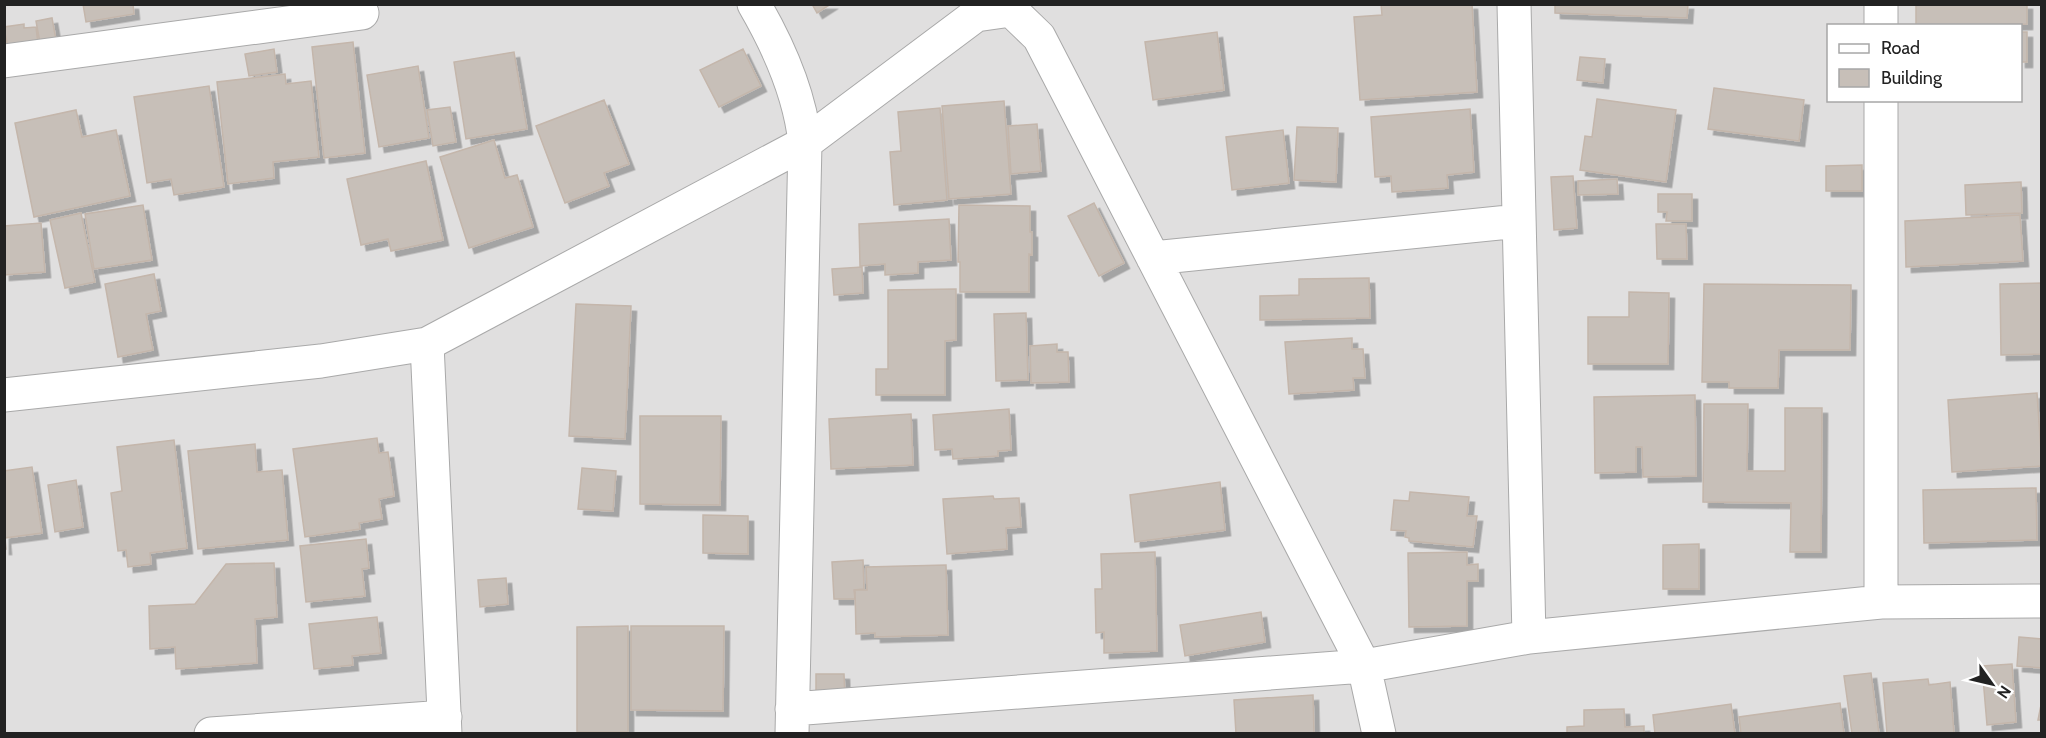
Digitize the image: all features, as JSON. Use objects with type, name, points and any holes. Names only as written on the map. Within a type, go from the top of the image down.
[{"type":"street","points":[[754,4],[786,69],[801,112],[805,143],[792,721],[1364,666],[1529,637],[1881,602],[2042,602]]},
{"type":"street","points":[[1514,4],[1529,637]]},
{"type":"street","points":[[1881,4],[1881,24]]},
{"type":"street","points":[[4,395],[321,361],[427,344],[805,143],[976,15],[1011,10],[1039,37],[1364,666],[1379,734]]},
{"type":"street","points":[[4,61],[362,13]]},
{"type":"street","points":[[1881,102],[1881,602]]},
{"type":"street","points":[[1153,258],[1519,221]]},
{"type":"street","points":[[211,734],[445,725],[427,344]]},
{"type":"shaded area","points":[[5,5],[2041,5],[2041,733],[5,733]]},
{"type":"building","points":[[83,4],[133,4],[134,14],[86,22]]},
{"type":"building","points":[[812,4],[831,4],[817,13]]},
{"type":"building","points":[[1381,4],[1472,4],[1477,92],[1360,100],[1354,17],[1382,15]]},
{"type":"building","points":[[1555,4],[1688,4],[1687,18],[1555,13]]},
{"type":"building","points":[[1916,4],[2027,4],[2027,24],[1916,24]]},
{"type":"building","points":[[52,18],[56,40],[40,43],[36,21]]},
{"type":"building","points":[[24,24],[24,28],[36,27],[38,44],[8,49],[4,27]]},
{"type":"building","points":[[1217,32],[1224,90],[1153,100],[1145,42]]},
{"type":"building","points":[[2022,32],[2027,32],[2027,62],[2022,62]]},
{"type":"building","points":[[353,42],[365,153],[324,158],[312,47]]},
{"type":"building","points":[[274,49],[277,72],[249,76],[245,54]]},
{"type":"building","points":[[743,49],[761,86],[719,107],[700,70]]},
{"type":"building","points":[[514,52],[527,129],[466,139],[454,62]]},
{"type":"building","points":[[1580,57],[1605,59],[1603,83],[1577,80]]},
{"type":"building","points":[[418,66],[429,138],[379,147],[367,75]]},
{"type":"building","points":[[285,74],[286,84],[311,81],[319,157],[273,162],[274,178],[228,184],[217,82]]},
{"type":"building","points":[[209,86],[224,187],[174,195],[171,179],[147,183],[134,97]]},
{"type":"building","points":[[1714,88],[1804,100],[1799,141],[1708,129]]},
{"type":"building","points":[[1597,99],[1676,110],[1666,182],[1580,170],[1585,136],[1592,137]]},
{"type":"building","points":[[604,100],[629,164],[604,173],[609,186],[565,203],[536,126]]},
{"type":"building","points":[[1004,101],[1011,194],[949,199],[942,106]]},
{"type":"building","points":[[450,107],[456,142],[433,146],[427,110]]},
{"type":"building","points":[[940,108],[947,200],[894,205],[890,152],[901,151],[898,112]]},
{"type":"building","points":[[1470,109],[1474,172],[1447,175],[1448,188],[1392,192],[1391,176],[1375,177],[1371,117]]},
{"type":"building","points":[[76,110],[82,137],[116,130],[130,196],[34,217],[15,123]]},
{"type":"building","points":[[1037,124],[1041,171],[1011,174],[1008,126]]},
{"type":"building","points":[[1297,127],[1338,128],[1336,182],[1294,180]]},
{"type":"building","points":[[1283,130],[1289,183],[1232,190],[1226,137]]},
{"type":"building","points":[[494,140],[505,178],[517,175],[533,227],[469,248],[440,157]]},
{"type":"building","points":[[426,161],[443,240],[391,251],[388,239],[361,245],[347,179]]},
{"type":"building","points":[[1862,165],[1862,191],[1826,191],[1826,166]]},
{"type":"building","points":[[1573,176],[1577,228],[1554,230],[1551,177]]},
{"type":"building","points":[[1617,179],[1618,194],[1578,195],[1578,181]]},
{"type":"building","points":[[2021,182],[2022,213],[1966,215],[1965,185]]},
{"type":"building","points":[[1658,194],[1692,194],[1692,221],[1666,221],[1667,212],[1658,212]]},
{"type":"building","points":[[1094,203],[1124,263],[1099,276],[1068,216]]},
{"type":"building","points":[[143,205],[152,260],[94,269],[85,214]]},
{"type":"building","points":[[959,205],[1030,206],[1032,255],[1029,254],[1029,292],[960,292]]},
{"type":"building","points":[[81,213],[95,282],[65,288],[50,220]]},
{"type":"building","points":[[2020,215],[2023,261],[1906,267],[1905,221]]},
{"type":"building","points":[[949,219],[951,260],[918,262],[918,273],[885,275],[885,264],[860,266],[859,224]]},
{"type":"building","points":[[41,223],[45,272],[4,275],[4,226]]},
{"type":"building","points":[[1656,224],[1686,224],[1687,259],[1657,259]]},
{"type":"building","points":[[862,267],[863,293],[834,295],[832,269]]},
{"type":"building","points":[[154,274],[161,311],[146,314],[153,350],[118,357],[105,284]]},
{"type":"building","points":[[1369,278],[1370,318],[1260,320],[1260,296],[1299,295],[1299,279]]},
{"type":"building","points":[[2042,283],[2042,354],[2001,355],[2000,284]]},
{"type":"building","points":[[1704,284],[1851,285],[1850,350],[1779,350],[1778,388],[1729,388],[1729,382],[1702,382]]},
{"type":"building","points":[[956,289],[956,340],[945,341],[945,395],[876,395],[876,369],[888,369],[888,290]]},
{"type":"building","points":[[1629,292],[1669,293],[1668,364],[1588,364],[1588,317],[1629,317]]},
{"type":"building","points":[[576,304],[631,306],[625,439],[569,436]]},
{"type":"building","points":[[1026,313],[1028,380],[996,381],[994,314]]},
{"type":"building","points":[[1352,338],[1352,349],[1363,349],[1365,378],[1353,378],[1354,390],[1289,394],[1285,342]]},
{"type":"building","points":[[1057,344],[1057,352],[1068,352],[1069,382],[1031,383],[1030,346]]},
{"type":"building","points":[[2037,393],[2042,466],[1952,472],[1948,400]]},
{"type":"building","points":[[1695,395],[1696,476],[1643,477],[1642,447],[1636,447],[1636,472],[1595,473],[1594,397]]},
{"type":"building","points":[[1704,404],[1748,404],[1747,471],[1785,471],[1785,408],[1822,408],[1821,552],[1790,552],[1791,503],[1703,502]]},
{"type":"building","points":[[1009,409],[1011,450],[998,451],[998,456],[953,459],[952,449],[935,450],[933,415]]},
{"type":"building","points":[[911,414],[913,465],[831,469],[829,419]]},
{"type":"building","points":[[640,416],[721,416],[720,505],[640,504]]},
{"type":"building","points":[[377,438],[379,453],[388,452],[394,496],[379,499],[382,519],[359,523],[360,529],[305,537],[293,449]]},
{"type":"building","points":[[174,440],[187,548],[150,553],[151,564],[128,567],[126,550],[118,551],[111,493],[122,491],[117,447]]},
{"type":"building","points":[[255,444],[257,472],[282,470],[288,540],[198,549],[188,451]]},
{"type":"building","points":[[32,467],[42,533],[5,538],[6,549],[4,549],[4,471]]},
{"type":"building","points":[[582,468],[616,471],[613,511],[578,509]]},
{"type":"building","points":[[76,480],[83,527],[55,532],[48,485]]},
{"type":"building","points":[[1220,482],[1225,530],[1135,542],[1130,495]]},
{"type":"building","points":[[2036,488],[2037,540],[1924,543],[1923,490]]},
{"type":"building","points":[[1410,492],[1469,497],[1467,516],[1477,516],[1473,547],[1409,541],[1409,538],[1405,537],[1406,531],[1391,530],[1394,500],[1409,501]]},
{"type":"building","points":[[993,496],[994,499],[1019,498],[1021,527],[1006,528],[1007,549],[947,554],[943,499]]},
{"type":"building","points":[[703,515],[748,516],[748,554],[703,553]]},
{"type":"building","points":[[366,539],[369,568],[362,569],[365,596],[306,602],[300,546]]},
{"type":"building","points":[[1699,544],[1699,589],[1663,589],[1663,545]]},
{"type":"building","points":[[1155,552],[1157,651],[1104,653],[1104,632],[1096,633],[1095,589],[1102,589],[1101,554]]},
{"type":"building","points":[[1467,552],[1467,565],[1478,564],[1478,581],[1467,581],[1467,626],[1409,627],[1408,553]]},
{"type":"building","points":[[863,560],[864,589],[854,590],[855,599],[834,599],[832,562]]},
{"type":"building","points":[[274,563],[277,617],[255,619],[257,663],[176,669],[175,647],[150,649],[149,606],[195,604],[226,564]]},
{"type":"building","points":[[946,565],[948,635],[875,637],[875,633],[856,634],[855,590],[867,590],[866,567]]},
{"type":"building","points":[[506,578],[508,604],[480,607],[478,580]]},
{"type":"building","points":[[1261,612],[1265,642],[1185,656],[1180,625]]},
{"type":"building","points":[[377,617],[381,653],[352,656],[353,665],[314,669],[309,624]]},
{"type":"building","points":[[628,626],[628,732],[577,732],[577,627]]},
{"type":"building","points":[[631,626],[724,626],[723,711],[631,710]]},
{"type":"building","points":[[2019,637],[2042,639],[2042,668],[2017,666]]},
{"type":"building","points":[[2012,664],[2016,722],[1987,725],[1982,666]]},
{"type":"building","points":[[1871,673],[1879,734],[1852,734],[1844,676]]},
{"type":"building","points":[[816,674],[844,674],[845,698],[816,698]]},
{"type":"building","points":[[1928,679],[1929,685],[1950,682],[1954,734],[1887,734],[1883,683]]},
{"type":"building","points":[[1313,695],[1314,734],[1236,734],[1234,700]]},
{"type":"building","points":[[2042,700],[2042,720],[2038,720]]},
{"type":"building","points":[[1840,703],[1844,734],[1741,734],[1739,717]]},
{"type":"building","points":[[1731,704],[1735,734],[1655,734],[1653,715]]},
{"type":"building","points":[[1624,709],[1625,727],[1644,726],[1644,734],[1567,734],[1567,727],[1584,726],[1584,710]]}]
